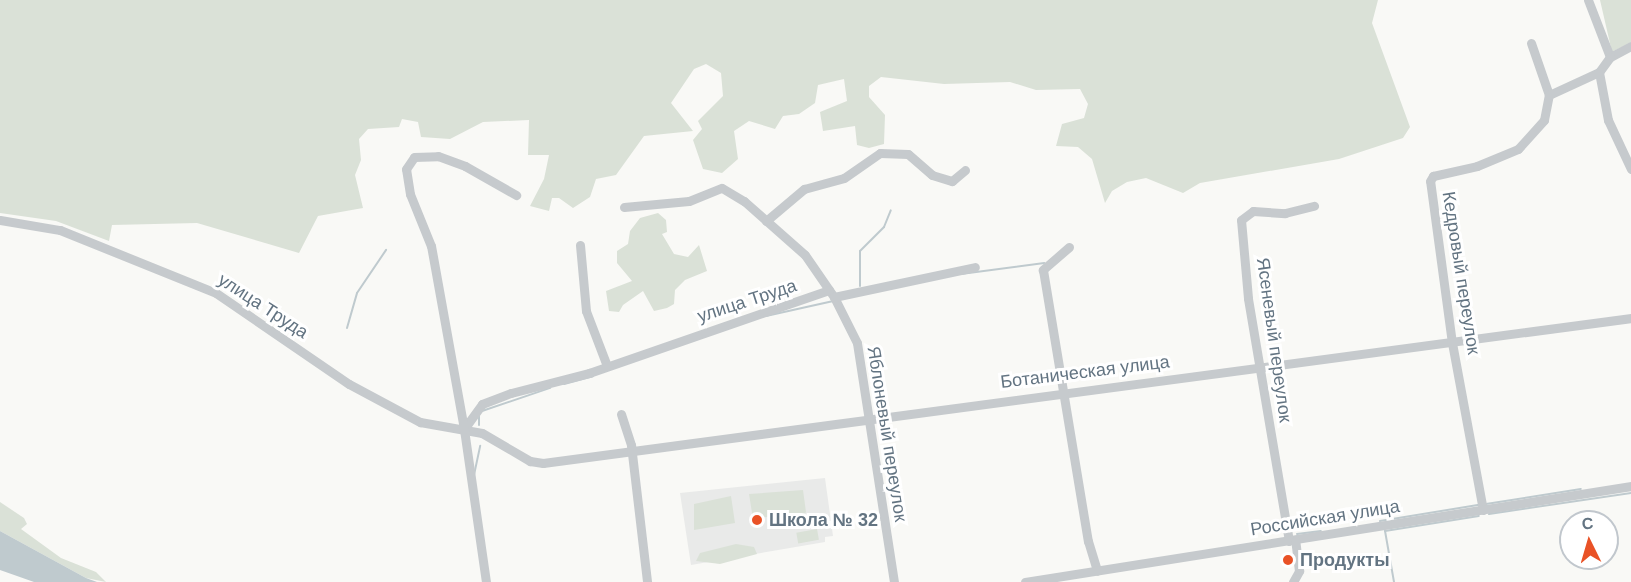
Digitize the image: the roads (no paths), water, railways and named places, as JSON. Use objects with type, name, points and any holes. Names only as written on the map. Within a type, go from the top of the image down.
[{"type":"street","points":[[1588,0],[1610,57]]},
{"type":"street","points":[[1531,43],[1549,95],[1599,72],[1610,57],[1631,46]]},
{"type":"street","points":[[1599,72],[1608,120],[1631,169]]},
{"type":"street","name":"Кедровый переулок","points":[[1483,510],[1452,343],[1431,182],[1433,176],[1477,166],[1518,149],[1544,120],[1549,95]]},
{"type":"street","points":[[766,221],[804,189],[844,178],[880,153],[908,154],[932,175],[952,181],[965,170]]},
{"type":"street","points":[[486,582],[464,429],[431,246],[410,194],[406,169],[414,157],[438,156],[465,166],[516,195]]},
{"type":"street","name":"Яблоневый переулок","points":[[624,207],[689,201],[722,188],[766,221],[805,255],[831,293],[857,343],[894,582]]},
{"type":"street","name":"Ясеневый переулок","points":[[1293,582],[1299,571],[1259,366],[1241,220],[1253,212],[1285,213],[1314,206]]},
{"type":"street","name":"улица Труда","points":[[0,220],[60,230],[216,293],[361,391],[420,422],[464,429],[493,437],[530,461],[543,463]]},
{"type":"street","points":[[580,245],[586,311],[607,366]]},
{"type":"street","points":[[1070,247],[1043,270],[1061,392],[1088,542],[1096,571],[1096,582]]},
{"type":"street","name":"улица Труда","points":[[464,429],[482,404],[831,293],[975,267]]},
{"type":"street","name":"Ботаническая улица","points":[[543,463],[631,454],[868,417],[1631,318]]},
{"type":"street","points":[[621,414],[631,454],[647,582]]},
{"type":"street","name":"Российская улица","points":[[1027,582],[1631,486]]},
{"type":"waterway","points":[[860,286],[860,251],[884,227],[891,210]]},
{"type":"waterway","points":[[347,328],[357,293],[386,250]]},
{"type":"waterway","points":[[961,274],[1044,263]]},
{"type":"waterway","points":[[766,316],[833,301]]},
{"type":"waterway","points":[[564,384],[593,376]]},
{"type":"waterway","points":[[482,411],[550,388]]},
{"type":"waterway","points":[[479,416],[479,425]]},
{"type":"waterway","points":[[474,475],[480,446]]},
{"type":"waterway","points":[[1486,504],[1581,489]]},
{"type":"waterway","points":[[1489,514],[1631,493]]},
{"type":"waterway","points":[[1380,521],[1478,505]]},
{"type":"waterway","points":[[1394,582],[1385,531],[1479,516]]},
{"type":"waterway","points":[[1297,534],[1321,531]]},
{"type":"place","name":"Школа № 32","points":[[757,520]]},
{"type":"place","name":"Продукты","points":[[1288,560]]}]
